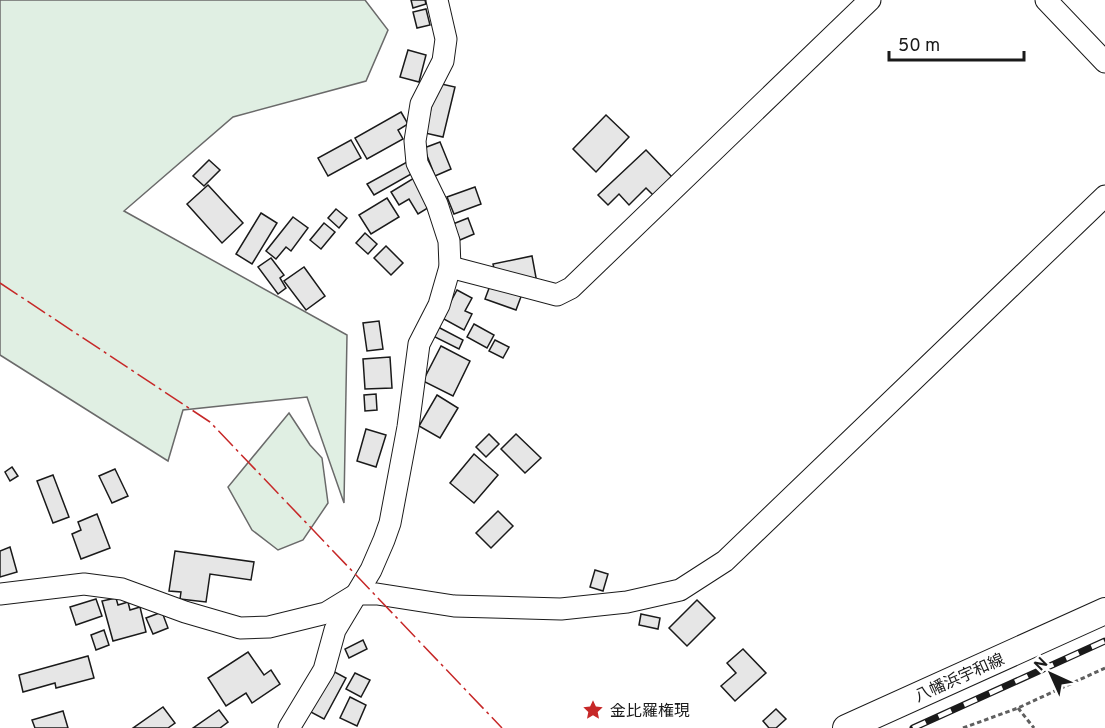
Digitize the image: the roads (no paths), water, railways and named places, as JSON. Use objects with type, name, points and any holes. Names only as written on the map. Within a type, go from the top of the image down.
[{"type":"main road","name":"八幡浜宇和線","points":[[846,728],[1105,611]]},
{"type":"street","points":[[289,728],[324,670],[335,630],[371,570],[390,523],[408,427],[419,344],[439,306],[450,267],[449,241],[437,204],[417,163],[415,141],[420,104],[442,61],[446,39],[437,0]]},
{"type":"street","points":[[450,267],[557,295],[571,288],[870,0]]},
{"type":"street","points":[[1046,0],[1105,62]]},
{"type":"street","points":[[0,594],[84,584],[122,589],[185,612],[240,628],[269,627],[326,613],[357,594],[377,594],[454,606],[561,609],[627,602],[680,590],[725,561],[1105,196]]},
{"type":"railway","points":[[913,728],[1105,641]]},
{"type":"place","name":"金比羅権現","points":[[593,710]]}]
